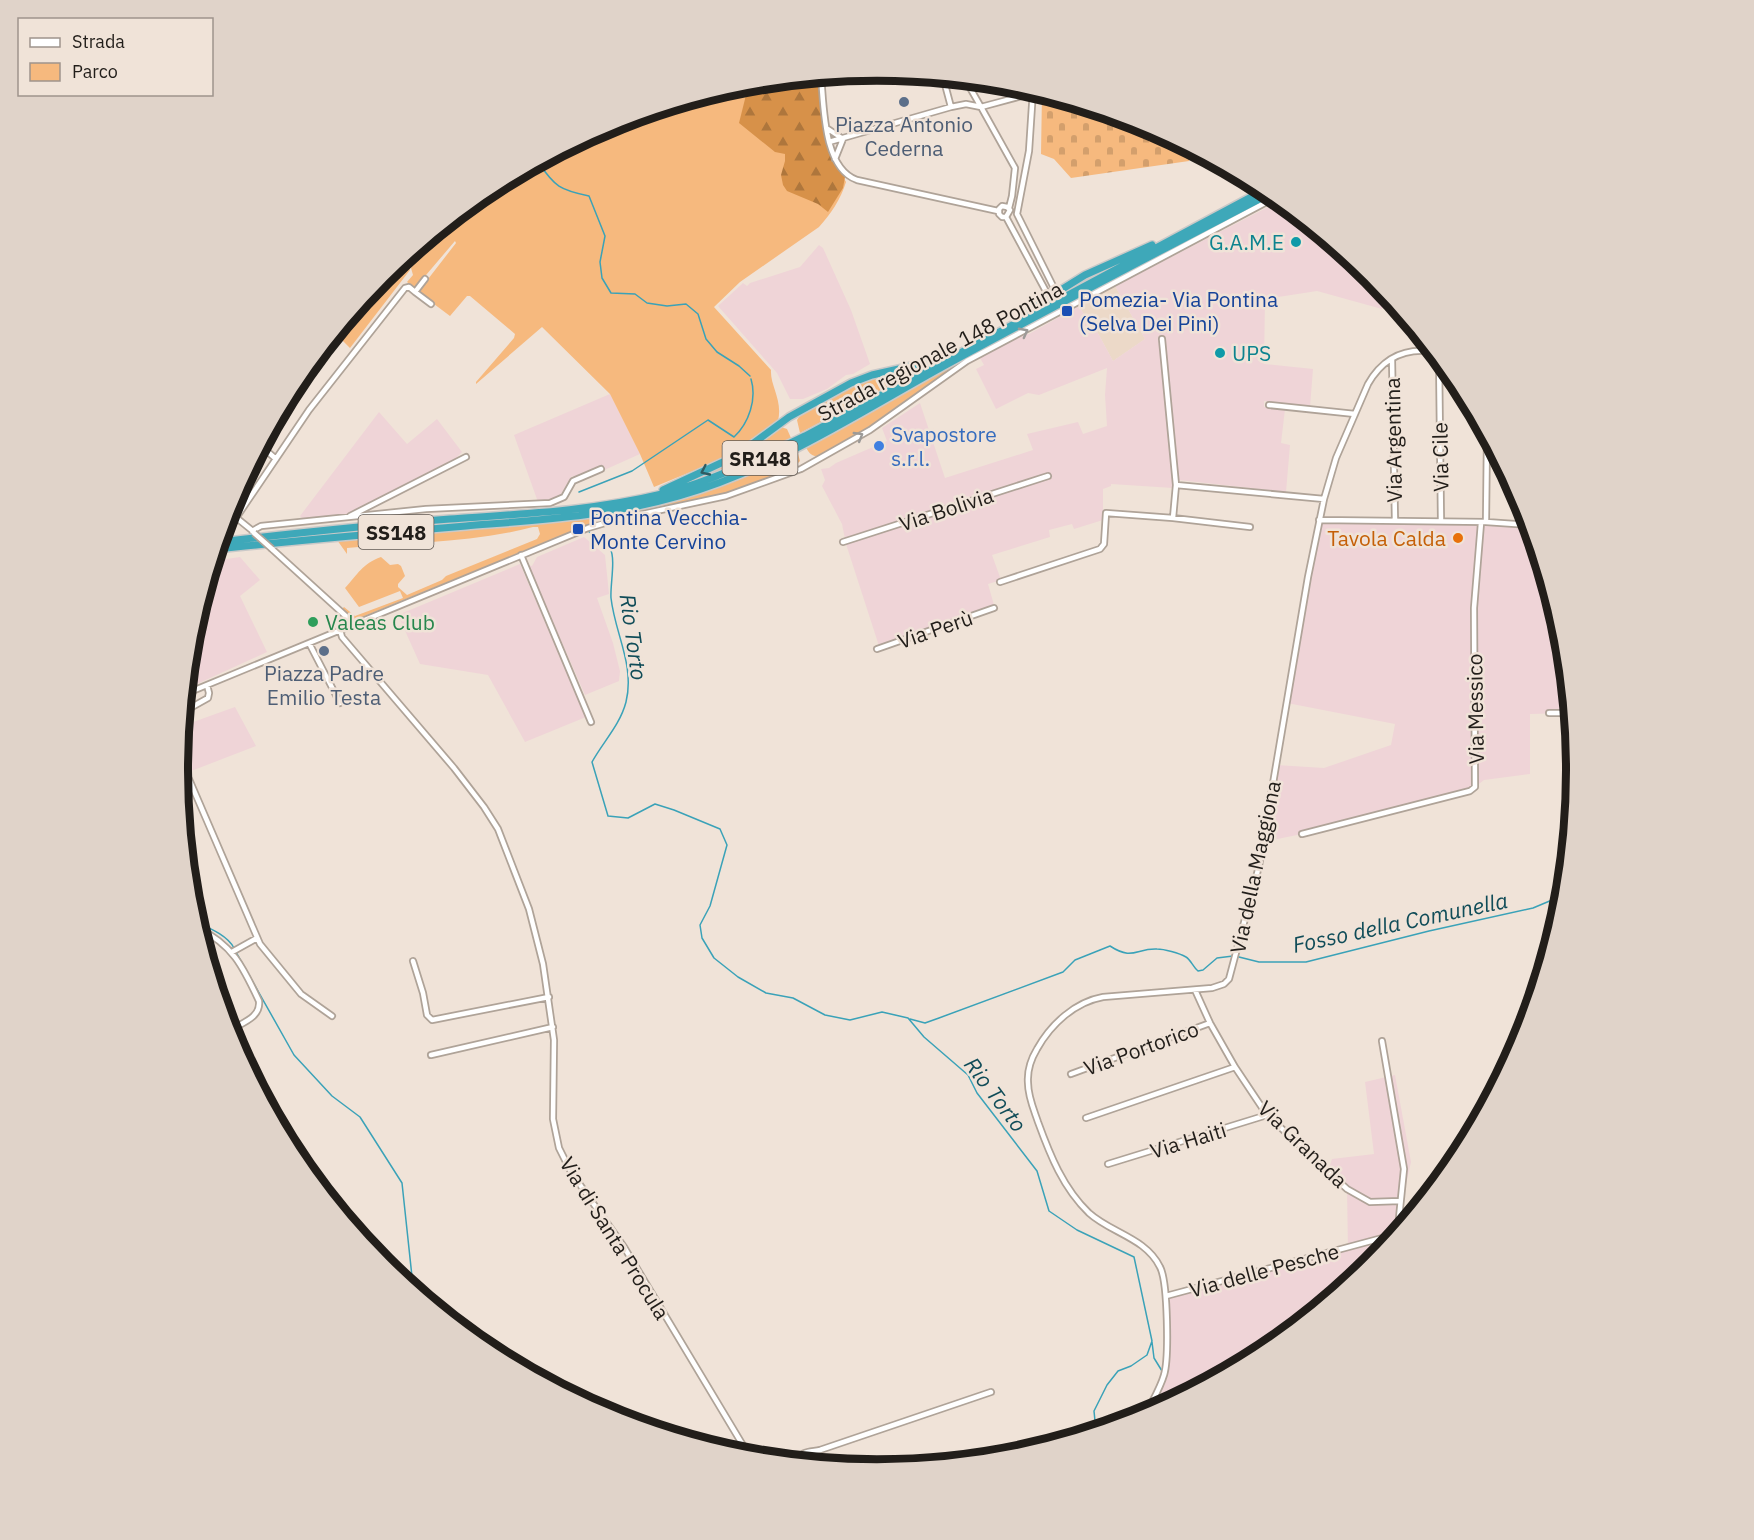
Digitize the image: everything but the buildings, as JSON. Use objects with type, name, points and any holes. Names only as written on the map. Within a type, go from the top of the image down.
[{"type":"highway","name":"Strada regionale 148 Pontina","points":[[806,439],[970,346],[1256,194]]},
{"type":"highway","name":"Strada regionale 148 Pontina","points":[[716,480],[806,439],[1261,198]]},
{"type":"highway","points":[[1006,327],[1049,297],[1056,289],[1143,248],[1172,238]]},
{"type":"highway","points":[[647,498],[740,454],[789,417],[855,381],[878,373],[927,362],[970,346]]},
{"type":"highway","name":"SS148","points":[[588,511],[716,480]]},
{"type":"highway","name":"SS148","points":[[225,548],[575,513],[657,502],[716,480]]},
{"type":"highway","name":"SS148","points":[[228,541],[310,532],[575,513]]},
{"type":"street","points":[[822,83],[829,142],[835,159],[845,173],[855,179],[998,211],[1002,217],[1006,217],[1049,297]]},
{"type":"street","points":[[945,85],[951,107]]},
{"type":"street","points":[[970,87],[1015,168],[1010,212],[1006,217]]},
{"type":"street","points":[[829,142],[951,107],[966,104],[981,107],[1019,96]]},
{"type":"street","points":[[1033,99],[1029,151],[1017,214],[1056,289]]},
{"type":"street","points":[[827,129],[843,139]]},
{"type":"street","points":[[835,159],[843,139]]},
{"type":"street","points":[[193,691],[606,522],[733,494],[808,465],[876,425],[968,361],[1267,202]]},
{"type":"street","points":[[998,211],[1002,206],[1009,208]]},
{"type":"street","points":[[416,292],[425,279]]},
{"type":"street","points":[[1040,281],[1056,289]]},
{"type":"street","points":[[352,625],[344,614],[236,518],[313,405],[405,288],[411,288],[431,304]]},
{"type":"street","points":[[1161,339],[1176,485],[1173,518]]},
{"type":"street","name":"Via della Maggiona","points":[[1151,1402],[1164,1374],[1166,1296],[1162,1272],[1152,1254],[1088,1212],[1066,1184],[1052,1159],[1034,1110],[1028,1091],[1028,1073],[1033,1056],[1048,1032],[1067,1014],[1086,1001],[1103,997],[1212,988],[1224,984],[1229,978],[1234,968],[1262,854],[1308,577],[1334,461],[1373,376],[1392,359],[1410,350],[1424,351]]},
{"type":"street","name":"Via Argentina","points":[[1392,359],[1395,521]]},
{"type":"street","name":"Via Cile","points":[[1439,372],[1441,521]]},
{"type":"street","points":[[1269,405],[1355,414]]},
{"type":"street","points":[[1484,523],[1487,449]]},
{"type":"street","points":[[266,451],[276,459]]},
{"type":"street","points":[[345,519],[466,457]]},
{"type":"street","points":[[253,532],[261,526],[426,509],[550,503],[564,497],[573,482],[601,469]]},
{"type":"street","name":"Via Bolivia","points":[[843,542],[1048,476]]},
{"type":"street","points":[[1176,485],[1324,498]]},
{"type":"street","points":[[1000,582],[1100,549],[1104,544],[1106,513],[1173,518],[1250,528]]},
{"type":"street","points":[[1319,520],[1520,525]]},
{"type":"street","name":"Via Messico","points":[[1302,834],[1474,788],[1476,783],[1473,608],[1484,523]]},
{"type":"street","points":[[521,555],[591,722]]},
{"type":"street","name":"Via Perù","points":[[876,649],[994,608]]},
{"type":"street","name":"Via di Santa Procula","points":[[340,630],[342,637],[453,768],[495,824],[511,860],[531,917],[549,997],[555,1060],[553,1122],[560,1152],[573,1175],[624,1247],[743,1446]]},
{"type":"street","points":[[309,643],[340,703]]},
{"type":"street","points":[[191,708],[208,698],[207,685]]},
{"type":"street","points":[[1550,713],[1564,713]]},
{"type":"street","points":[[188,778],[257,938],[301,994],[332,1016]]},
{"type":"street","points":[[208,933],[220,940],[232,952],[260,1004],[256,1015],[237,1026]]},
{"type":"street","points":[[232,952],[257,938]]},
{"type":"street","points":[[413,961],[427,1014],[432,1020],[549,997]]},
{"type":"street","name":"Via Granada","points":[[1195,990],[1210,1023],[1235,1067],[1267,1115],[1347,1189],[1370,1202],[1400,1201]]},
{"type":"street","name":"Via Portorico","points":[[1071,1074],[1210,1023]]},
{"type":"street","points":[[431,1056],[553,1027]]},
{"type":"street","points":[[1382,1041],[1403,1163],[1404,1175],[1399,1219]]},
{"type":"street","points":[[1086,1118],[1235,1067]]},
{"type":"street","name":"Via Haiti","points":[[1108,1164],[1267,1115]]},
{"type":"street","name":"Via delle Pesche","points":[[1166,1296],[1382,1238]]},
{"type":"street","points":[[802,1455],[992,1392]]},
{"type":"shaded area","points":[[1272,205],[1331,252],[1384,304],[1382,309],[1317,291],[1265,299],[1264,364],[1313,369],[1310,407],[1264,401],[1264,407],[1285,409],[1281,443],[1290,445],[1286,492],[1179,480],[1165,337],[1159,337],[1173,488],[1111,484],[1103,489],[1103,520],[1074,529],[1072,524],[1049,530],[1050,537],[992,555],[1001,580],[988,584],[994,605],[879,646],[846,544],[842,524],[822,486],[825,480],[821,469],[829,468],[887,441],[882,428],[920,403],[945,478],[1033,450],[1027,434],[1078,422],[1083,434],[1107,426],[1105,395],[1107,368],[1039,395],[1028,393],[996,409],[976,369],[984,365],[980,358],[1079,306],[1089,323],[1093,324],[1113,361],[1145,339],[1115,286]]},
{"type":"shaded area","points":[[819,245],[823,248],[851,310],[870,364],[853,374],[846,375],[827,389],[803,399],[790,399],[777,373],[718,306],[743,283],[747,286],[750,283],[800,267]]},
{"type":"shaded area","points":[[1115,286],[1145,339],[1113,361],[1093,324],[1089,323],[1079,306]]},
{"type":"shaded area","points":[[610,394],[640,454],[602,471],[600,467],[576,477],[572,476],[559,497],[538,502],[514,435]]},
{"type":"shaded area","points":[[379,412],[407,444],[437,419],[462,452],[454,460],[348,515],[303,519],[300,516]]},
{"type":"shaded area","points":[[1319,520],[1521,525],[1543,592],[1553,636],[1564,713],[1530,714],[1530,774],[1484,780],[1470,791],[1263,842],[1276,765],[1324,768],[1391,745],[1395,724],[1287,703]]},
{"type":"shaded area","points":[[584,537],[605,555],[609,594],[597,598],[620,671],[619,681],[585,695],[528,565],[532,566],[537,557]]},
{"type":"shaded area","points":[[240,557],[260,580],[240,596],[267,652],[193,686],[201,636],[222,560]]},
{"type":"shaded area","points":[[520,564],[586,717],[525,742],[488,675],[420,664],[398,615]]},
{"type":"shaded area","points":[[235,707],[256,746],[188,772],[189,723]]},
{"type":"shaded area","points":[[1395,1075],[1411,1162],[1404,1193],[1403,1214],[1364,1257],[1296,1317],[1221,1367],[1164,1396],[1160,1392],[1168,1368],[1169,1297],[1348,1250],[1347,1189],[1328,1171],[1332,1159],[1374,1154],[1365,1082]]},
{"type":"green space","points":[[820,83],[826,138],[832,157],[846,182],[841,195],[819,227],[740,282],[714,307],[771,370],[779,406],[778,421],[732,455],[654,487],[610,394],[542,327],[476,384],[515,334],[470,296],[467,296],[450,316],[418,292],[456,243],[455,241],[415,288],[407,282],[413,275],[411,268],[411,263],[423,252],[494,197],[572,152],[613,133],[699,104],[743,94]]},
{"type":"green space","points":[[818,84],[827,145],[833,161],[845,177],[843,188],[828,212],[818,204],[787,191],[781,175],[785,154],[775,152],[739,123],[746,93]]},
{"type":"green space","points":[[1042,101],[1141,133],[1189,156],[1189,161],[1071,178],[1054,159],[1041,154]]},
{"type":"green space","points":[[408,266],[410,270],[350,348],[340,338]]},
{"type":"green space","points":[[964,360],[870,427],[819,456],[812,455],[807,450],[805,445]]},
{"type":"green space","points":[[922,367],[800,433],[797,420],[801,414],[873,378]]},
{"type":"green space","points":[[781,427],[787,429],[791,438],[736,465],[693,481],[692,478],[746,454]]},
{"type":"green space","points":[[797,450],[800,461],[794,467],[758,482],[713,497],[605,519],[587,525],[357,619],[351,618],[342,609],[344,607],[355,616],[403,598],[400,591],[359,607],[345,588],[365,566],[381,557],[390,565],[401,566],[405,576],[398,587],[407,595],[442,580],[446,576],[537,539],[540,534],[538,527],[533,527],[464,539],[347,548],[347,554],[337,540],[660,503]]},
{"type":"waterway","name":"Rio Torto","points":[[542,168],[559,186],[571,192],[589,196],[605,236],[600,262],[602,278],[611,293],[635,294],[647,303],[667,306],[686,304],[698,314],[706,339],[717,352],[750,376]]},
{"type":"waterway","name":"Rio Torto","points":[[579,492],[632,471],[708,420],[734,437],[748,418],[753,395],[751,379]]},
{"type":"waterway","name":"Rio Torto","points":[[588,531],[606,544],[612,553],[611,598],[628,675],[628,688],[623,710],[616,726],[592,762],[608,816],[628,818],[655,804],[720,829],[727,845],[710,906],[700,925],[702,938],[714,958],[738,977],[766,993],[793,998],[825,1015],[850,1020],[882,1012],[908,1018],[924,1037],[968,1075],[977,1093],[1037,1171],[1049,1211],[1077,1230],[1134,1257],[1152,1341],[1147,1355],[1131,1366],[1118,1371],[1107,1385],[1094,1411],[1095,1423]]},
{"type":"waterway","name":"Fosso della Comunella","points":[[1239,957],[1259,962],[1306,962],[1533,908],[1554,899]]},
{"type":"waterway","points":[[206,926],[222,936],[234,948]]},
{"type":"waterway","name":"Fosso della Comunella","points":[[910,1019],[925,1023],[939,1018],[1063,972],[1075,960],[1110,946],[1124,953],[1150,949],[1172,951],[1186,957],[1198,971],[1203,970],[1217,958],[1233,956]]},
{"type":"waterway","points":[[236,952],[294,1055],[332,1096],[360,1117],[402,1183],[412,1278]]},
{"type":"waterway","points":[[432,1296],[441,1300],[448,1308]]},
{"type":"waterway","points":[[1152,1342],[1154,1358],[1162,1371]]},
{"type":"place","name":"Piazza Antonio Cederna","points":[[904,102]]},
{"type":"place","name":"G.A.M.E","points":[[1296,242]]},
{"type":"place","name":"Pomezia- Via Pontina (Selva Dei Pini)","points":[[1067,311]]},
{"type":"place","name":"UPS","points":[[1220,353]]},
{"type":"place","name":"Svapostore s.r.l.","points":[[879,446]]},
{"type":"place","name":"Pontina Vecchia- Monte Cervino","points":[[578,529]]},
{"type":"place","name":"Tavola Calda","points":[[1458,538]]},
{"type":"place","name":"Valeas Club","points":[[313,622]]},
{"type":"place","name":"Piazza Padre Emilio Testa","points":[[324,651]]}]
